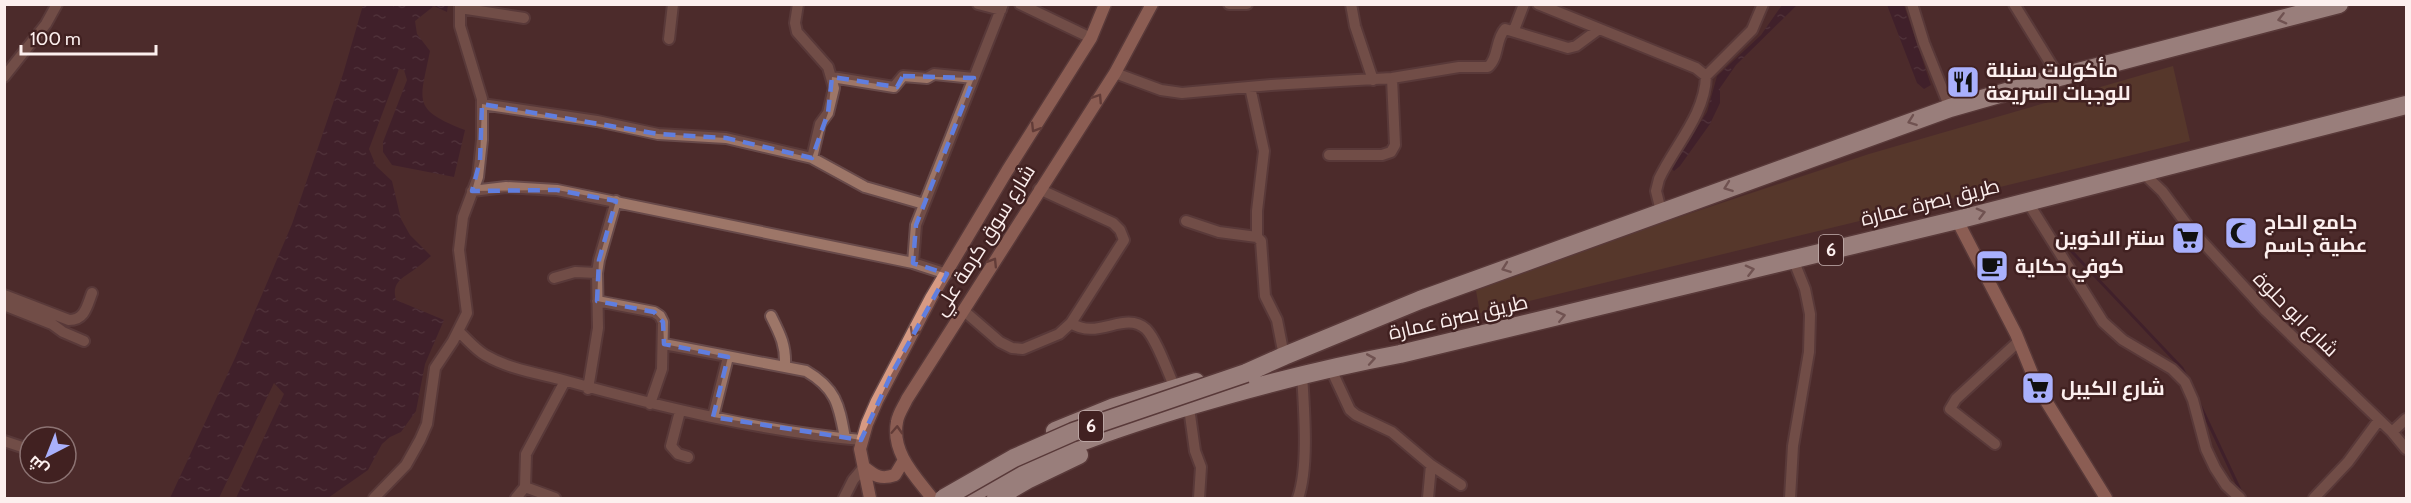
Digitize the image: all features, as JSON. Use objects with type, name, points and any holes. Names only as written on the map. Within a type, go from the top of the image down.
[{"type":"highway","name":"طريق بصرة عمارة","points":[[1249,380],[1284,356],[1420,300],[1950,108],[2338,4]]},
{"type":"highway","name":"طريق بصرة عمارة","points":[[1249,380],[1302,374],[1400,354],[1957,220],[2406,105]]},
{"type":"highway","points":[[942,498],[963,480],[1020,446],[1114,407],[1284,356]]},
{"type":"highway","points":[[996,498],[1087,451],[1153,426],[1290,385],[1302,374]]},
{"type":"highway","name":"6","points":[[942,498],[1014,458],[1073,432],[1249,380]]},
{"type":"highway","name":"6","points":[[965,498],[1011,472],[1104,432],[1249,380]]},
{"type":"main road","name":"شارع سوق كرمة علي","points":[[861,440],[886,384],[932,298],[1007,171],[1091,38],[1105,4]]},
{"type":"main road","name":"شارع سوق كرمة علي","points":[[942,498],[904,460],[896,443],[897,420],[907,399],[1115,73],[1152,4]]},
{"type":"main road","points":[[1957,220],[2019,341],[2048,408],[2106,498]]},
{"type":"main road","points":[[861,440],[860,449],[870,498]]},
{"type":"main road","points":[[864,467],[874,476],[886,478],[895,475],[904,460]]},
{"type":"street","points":[[4,77],[46,24],[57,4]]},
{"type":"street","points":[[669,39],[673,4]]},
{"type":"street","points":[[798,4],[795,23],[797,32],[828,67],[834,88],[828,113],[820,124],[812,158]]},
{"type":"street","points":[[913,262],[916,225],[1002,7],[978,4]]},
{"type":"street","points":[[1020,4],[1091,38]]},
{"type":"street","points":[[1229,4],[1247,4]]},
{"type":"street","points":[[1351,4],[1355,26],[1373,80]]},
{"type":"street","points":[[1514,30],[1524,4]]},
{"type":"street","points":[[1538,4],[1696,68],[1706,76]]},
{"type":"street","points":[[1661,211],[1656,191],[1659,179],[1699,112],[1706,90],[1706,76],[1752,30],[1763,4]]},
{"type":"street","points":[[1912,4],[1924,43],[1950,108]]},
{"type":"street","points":[[2014,4],[2059,77]]},
{"type":"street","points":[[374,498],[406,465],[420,440],[428,424],[435,368],[467,313],[459,250],[463,217],[478,177],[482,104],[466,39],[460,26],[460,6],[524,18]]},
{"type":"street","points":[[1115,73],[1161,90],[1182,93],[1373,80],[1459,67],[1488,67],[1493,63],[1500,34],[1504,29],[1514,30],[1568,48],[1576,46],[1599,28]]},
{"type":"street","points":[[832,77],[894,87],[903,76],[927,78],[934,74],[974,78]]},
{"type":"street","points":[[1329,155],[1382,155],[1391,152],[1395,145],[1392,78]]},
{"type":"street","points":[[1250,87],[1264,151],[1257,211],[1257,237]]},
{"type":"street","points":[[482,104],[597,121],[658,134],[726,138],[812,158],[865,187],[924,204]]},
{"type":"street","name":"شارع ابو حلوة","points":[[2142,172],[2162,191],[2188,226],[2266,311],[2392,432],[2406,449]]},
{"type":"street","points":[[472,191],[506,187],[557,190],[913,262],[947,274]]},
{"type":"street","points":[[963,310],[1000,342],[1012,348],[1023,349],[1059,334],[1071,323],[1124,240],[1120,230],[1113,223],[1039,189]]},
{"type":"street","points":[[588,389],[598,328],[597,273],[616,201]]},
{"type":"street","points":[[2027,201],[2103,322],[2123,340],[2172,369],[2185,382],[2193,400],[2206,449],[2215,468],[2226,485],[2240,498]]},
{"type":"street","points":[[1186,221],[1219,232],[1257,237],[1261,241],[1264,296],[1277,320],[1284,356]]},
{"type":"street","points":[[1790,498],[1793,446],[1809,352],[1810,324],[1805,289],[1793,259]]},
{"type":"street","points":[[554,278],[575,272],[597,273]]},
{"type":"street","points":[[4,295],[69,320],[76,320],[83,315],[92,293]]},
{"type":"street","points":[[597,301],[654,312],[660,316],[663,322],[662,369],[650,404]]},
{"type":"street","points":[[4,305],[52,324],[63,332],[84,341]]},
{"type":"street","points":[[771,316],[783,338],[786,350],[785,366]]},
{"type":"street","points":[[1071,323],[1079,329],[1090,331],[1124,323],[1135,324],[1146,330],[1175,388]]},
{"type":"street","points":[[458,331],[484,354],[513,368],[588,389],[680,411],[815,436],[861,440]]},
{"type":"street","points":[[1995,444],[1950,409],[1956,399],[2019,341]]},
{"type":"street","points":[[663,344],[806,371],[822,380],[838,404],[845,438]]},
{"type":"street","points":[[713,417],[728,357]]},
{"type":"street","points":[[1330,367],[1350,410],[1392,432],[1431,465],[1461,485]]},
{"type":"street","points":[[1298,498],[1303,484],[1302,374]]},
{"type":"street","points":[[516,498],[525,487],[526,454],[565,381]]},
{"type":"street","points":[[680,411],[671,446],[678,454],[688,456]]},
{"type":"street","points":[[1190,415],[1195,451],[1201,467],[1198,498]]},
{"type":"street","points":[[2392,432],[2406,419]]},
{"type":"street","points":[[2314,498],[2326,494],[2379,420]]},
{"type":"street","points":[[1428,498],[1431,465]]},
{"type":"street","points":[[844,498],[853,480],[864,467]]},
{"type":"street","points":[[525,487],[555,498]]},
{"type":"highlighted area","points":[[903,76],[974,78],[916,225],[913,263],[947,274],[891,375],[861,440],[713,417],[728,357],[664,344],[663,322],[654,312],[597,301],[599,260],[616,201],[557,190],[472,191],[480,161],[482,104],[658,134],[726,138],[812,158],[828,113],[832,77],[897,87]]},
{"type":"shaded area","points":[[2173,66],[2190,141],[1480,313],[1475,285],[1869,154]]},
{"type":"water","points":[[363,5],[448,5],[447,12],[434,6],[415,21],[417,34],[430,51],[422,93],[424,102],[435,116],[465,130],[454,177],[392,165],[383,152],[383,142],[407,80],[404,70],[399,69],[369,149],[376,166],[392,181],[401,219],[410,235],[431,256],[399,281],[395,289],[396,300],[444,320],[425,364],[416,411],[401,432],[382,444],[368,470],[328,498],[236,498],[284,394],[274,383],[219,498],[170,498],[235,358],[292,224],[343,74]]},
{"type":"water","points":[[1782,5],[1797,5],[1736,65],[1720,88],[1720,103],[1710,124],[1674,171],[1671,168],[1707,112],[1717,76],[1761,35]]},
{"type":"water","points":[[1887,5],[1904,5],[1931,85],[1924,89],[1917,83]]},
{"type":"waterway","points":[[2058,237],[2182,368],[2187,378]]},
{"type":"waterway","points":[[2199,403],[2242,494]]},
{"type":"place","name":"مأكولات سنبلة للوجبات السريعة","points":[[1963,82]]},
{"type":"place","name":"جامع الحاج عطية جاسم","points":[[2241,233]]},
{"type":"place","name":"سنتر الاخوين","points":[[2188,238]]},
{"type":"place","name":"كوفي حكاية","points":[[1992,266]]},
{"type":"place","name":"شارع الكيبل","points":[[2038,388]]}]
